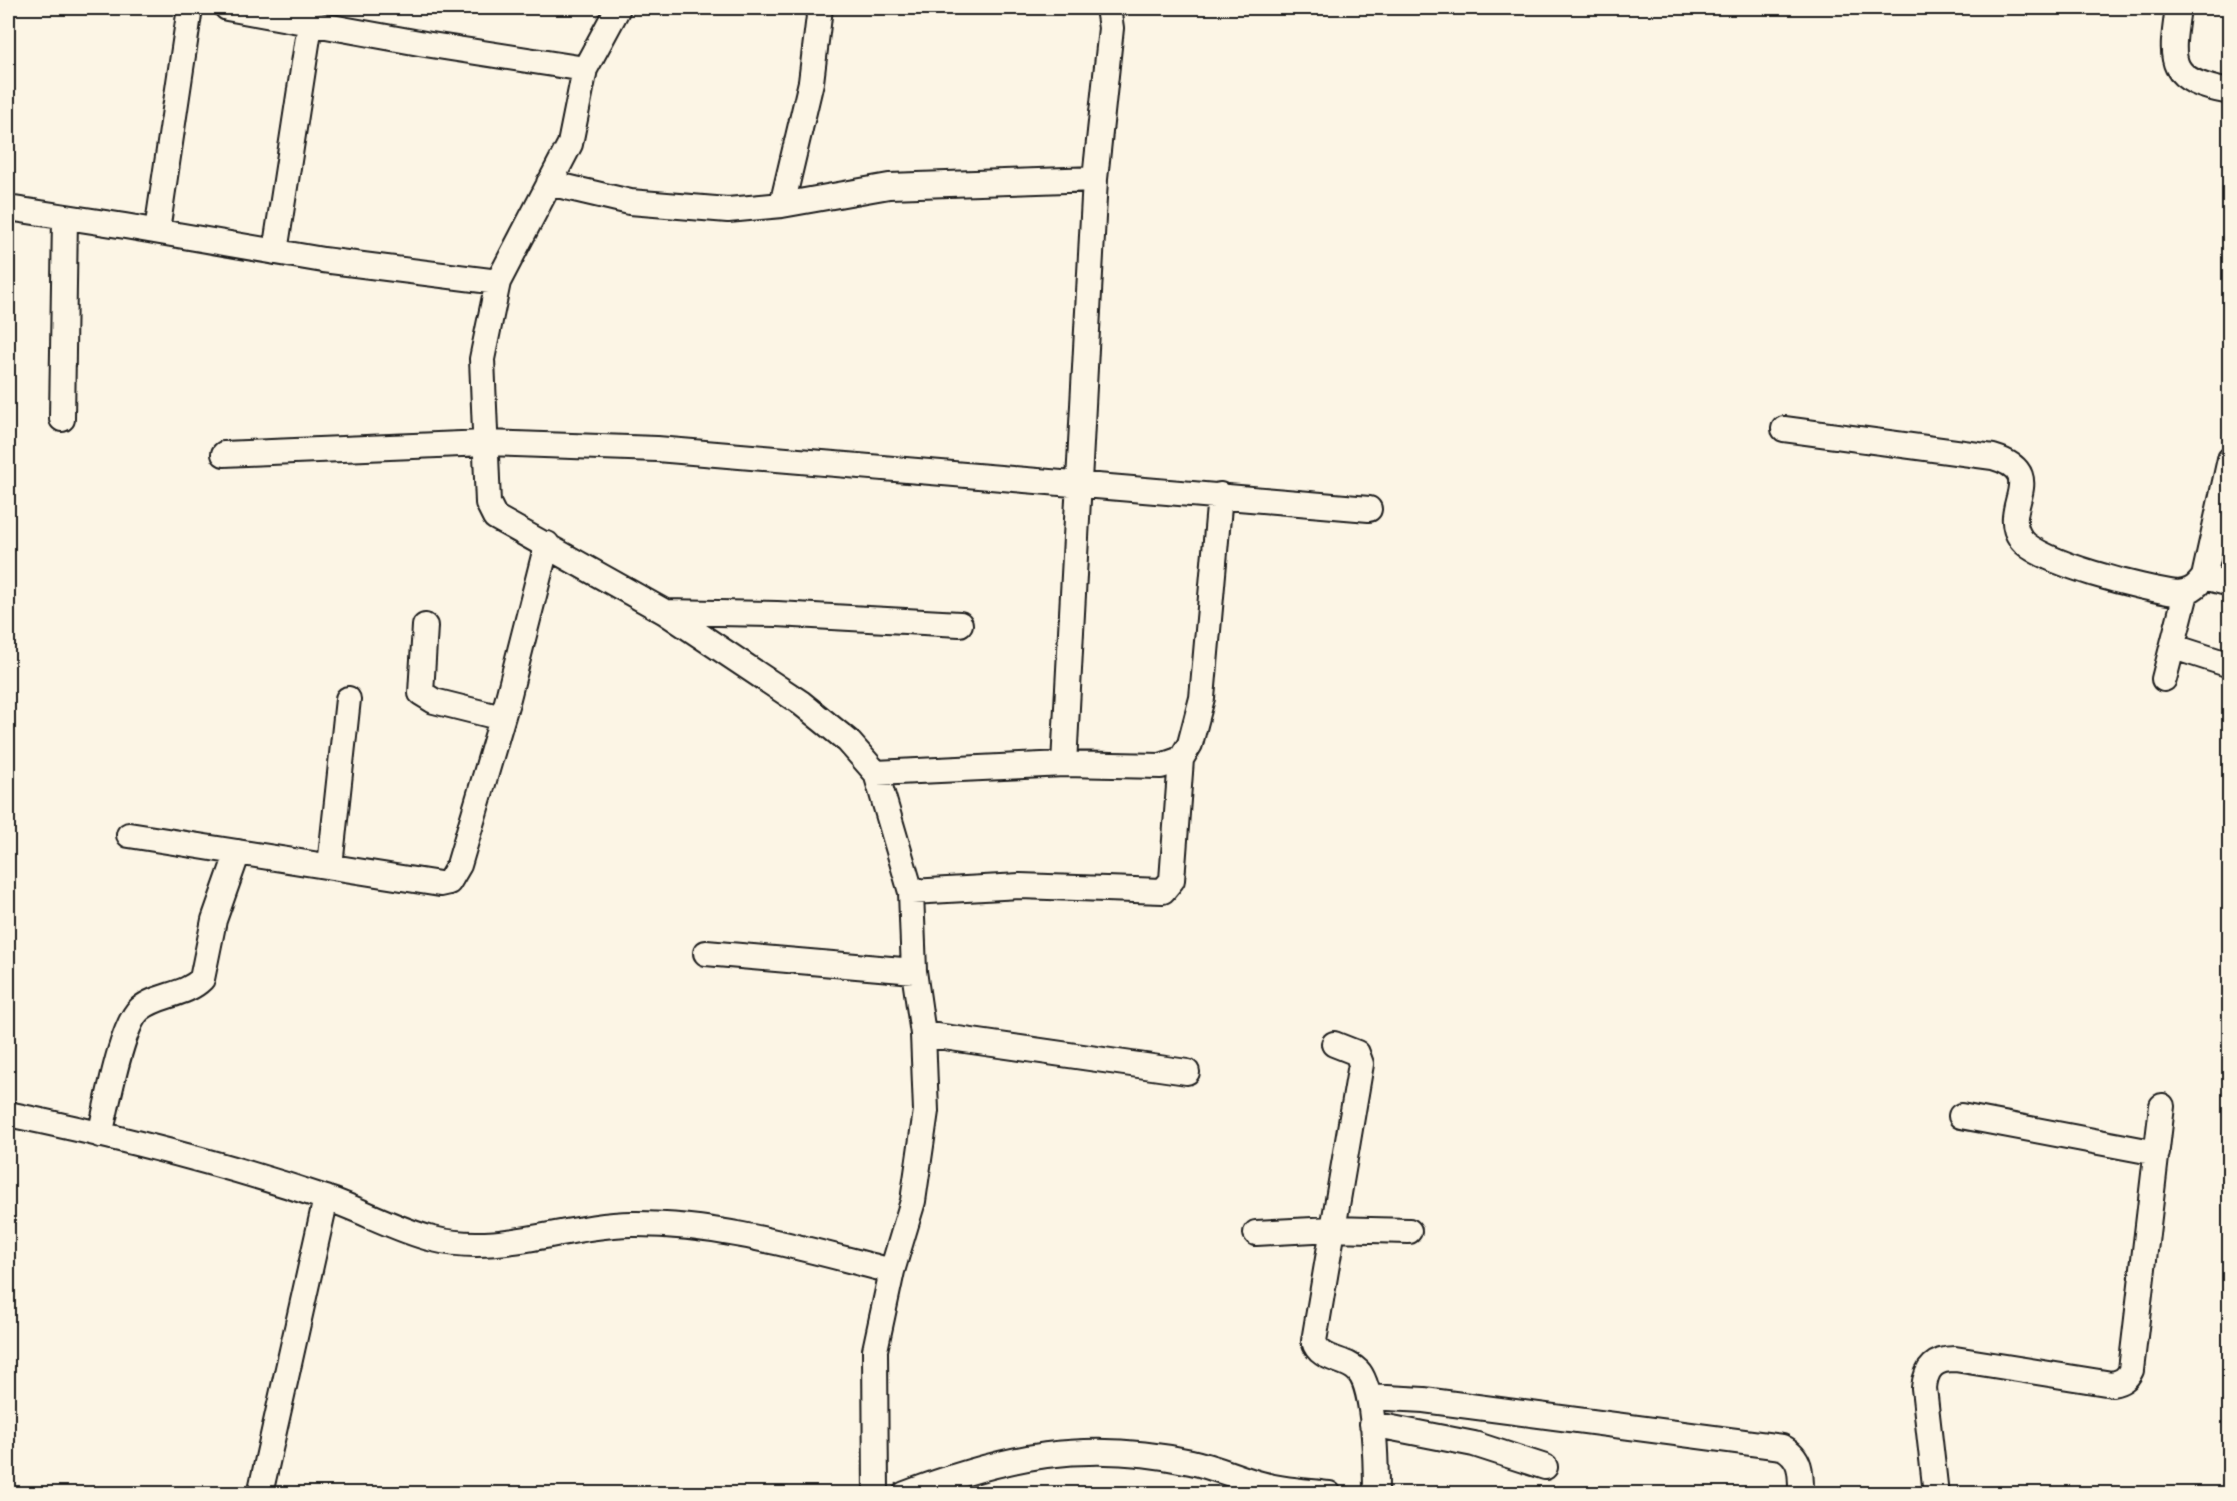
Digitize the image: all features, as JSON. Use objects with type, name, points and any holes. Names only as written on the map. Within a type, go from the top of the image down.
[{"type":"street","points":[[157,231],[190,8]]},
{"type":"street","points":[[227,8],[310,24],[585,69]]},
{"type":"street","points":[[618,8],[585,69],[570,144],[498,282],[482,358],[488,503],[495,517],[665,612],[801,703],[848,741],[876,772],[911,892],[914,970],[923,1034],[926,1111],[913,1201],[892,1271],[875,1350],[876,1494]]},
{"type":"street","points":[[782,205],[811,82],[820,8]]},
{"type":"street","points":[[1064,764],[1095,179],[1111,28],[1108,8]]},
{"type":"street","points":[[2178,8],[2172,51],[2175,64],[2189,80],[2205,87],[2229,92]]},
{"type":"street","points":[[275,252],[310,24]]},
{"type":"street","points":[[549,183],[630,202],[728,210],[782,205],[889,186],[1095,179]]},
{"type":"street","points":[[8,208],[275,252],[498,282]]},
{"type":"street","points":[[62,419],[65,217]]},
{"type":"street","points":[[1784,429],[1884,440],[1993,457],[2010,462],[2018,469],[2021,479],[2014,521],[2016,532],[2022,542],[2047,558],[2160,591],[2195,585],[2229,584]]},
{"type":"street","points":[[224,454],[485,444],[657,450],[1369,509]]},
{"type":"street","points":[[2164,679],[2195,585],[2229,459]]},
{"type":"street","points":[[911,892],[1020,886],[1163,891],[1172,880],[1182,759],[1190,744],[1202,698],[1220,495]]},
{"type":"street","points":[[129,835],[440,884],[449,882],[459,865],[502,718],[547,544]]},
{"type":"street","points":[[665,612],[777,614],[960,624]]},
{"type":"street","points":[[425,626],[421,693],[434,701],[502,718]]},
{"type":"street","points":[[2174,647],[2229,665]]},
{"type":"street","points":[[330,867],[348,699]]},
{"type":"street","points":[[876,772],[1064,764],[1161,766],[1182,759]]},
{"type":"street","points":[[100,1135],[132,1018],[148,1004],[187,990],[202,979],[214,920],[237,852]]},
{"type":"street","points":[[706,952],[914,970]]},
{"type":"street","points":[[923,1034],[1187,1072]]},
{"type":"street","points":[[1334,1044],[1357,1053],[1361,1064],[1314,1341],[1316,1348],[1323,1353],[1355,1367],[1361,1373],[1372,1424],[1376,1494]]},
{"type":"street","points":[[1936,1494],[1924,1388],[1925,1377],[1935,1363],[1942,1359],[1955,1359],[2112,1384],[2128,1377],[2132,1370],[2162,1106]]},
{"type":"street","points":[[8,1114],[143,1145],[326,1198],[433,1239],[493,1245],[629,1224],[679,1224],[727,1231],[892,1271]]},
{"type":"street","points":[[1961,1116],[2157,1153]]},
{"type":"street","points":[[260,1494],[326,1198]]},
{"type":"street","points":[[1256,1233],[1333,1229],[1409,1231]]},
{"type":"street","points":[[1368,1397],[1424,1400],[1782,1447],[1796,1457],[1801,1471],[1801,1494]]},
{"type":"street","points":[[1372,1424],[1464,1441],[1545,1467]]},
{"type":"street","points":[[905,1494],[982,1467],[1059,1452],[1096,1450],[1190,1462],[1256,1483],[1329,1494]]}]
